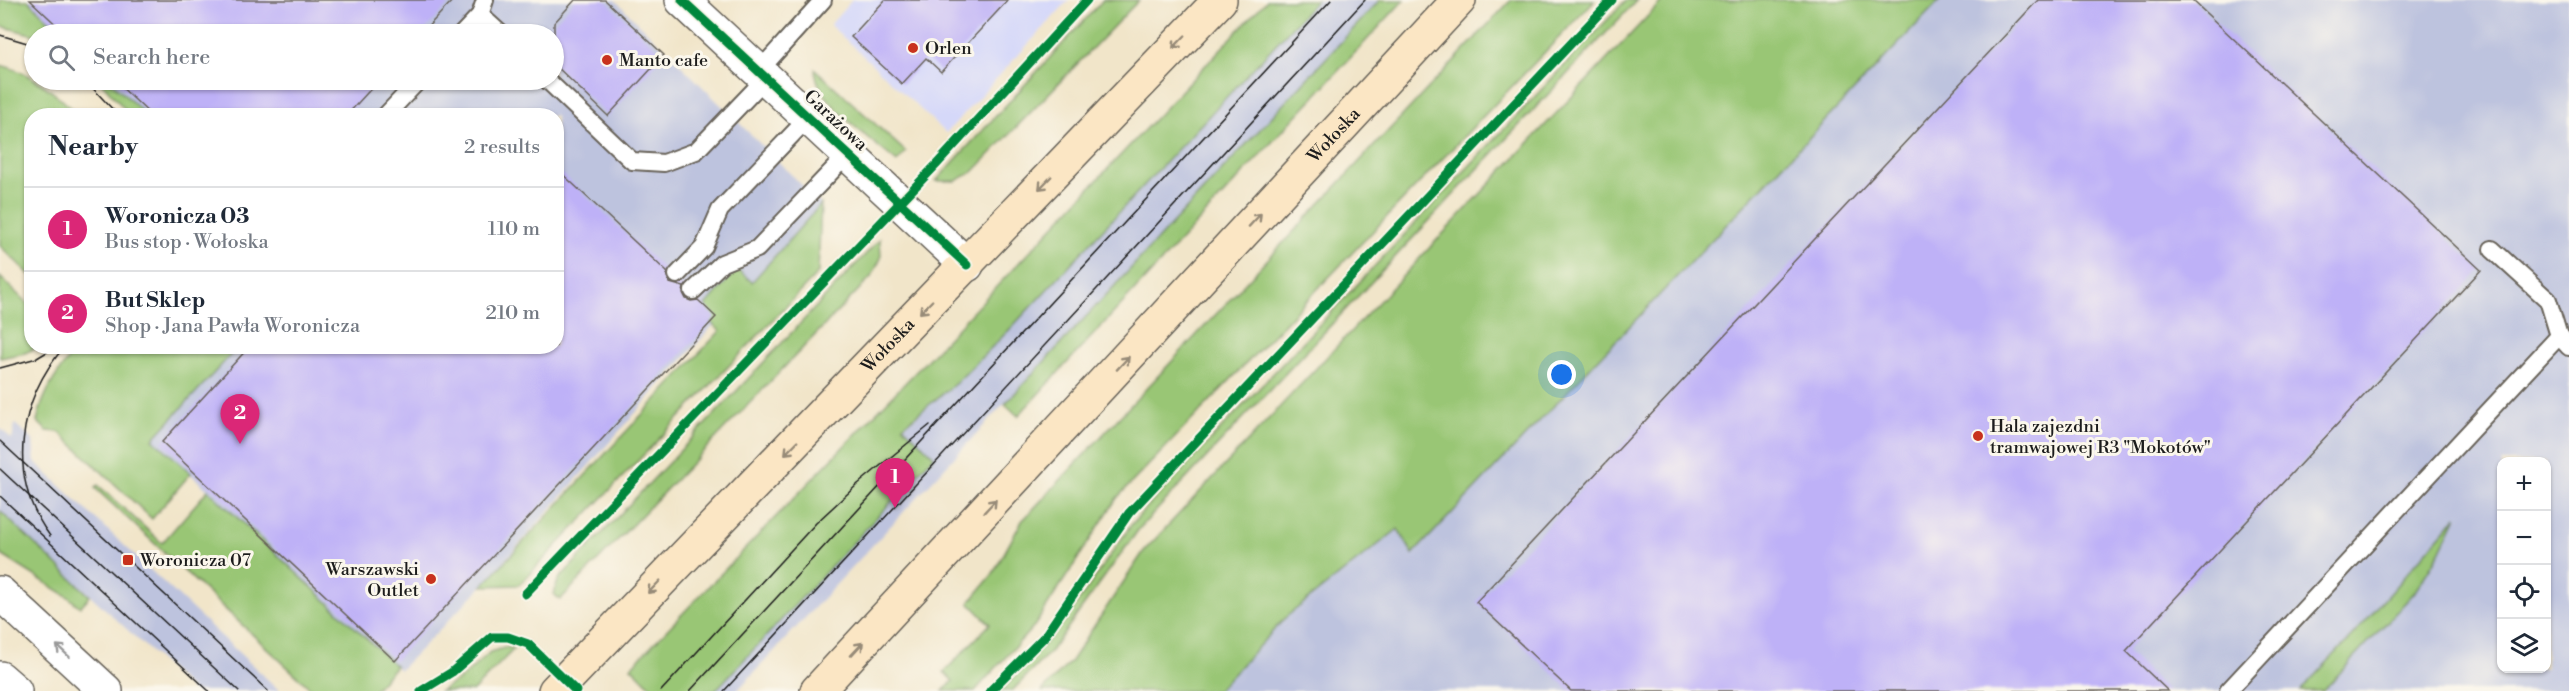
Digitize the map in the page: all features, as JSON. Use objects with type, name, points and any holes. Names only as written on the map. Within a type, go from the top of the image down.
[{"type":"main road","name":"Wołoska","points":[[555,691],[1220,0]]},
{"type":"main road","name":"Wołoska","points":[[817,691],[1459,0]]},
{"type":"street","name":"Garażowa","points":[[682,0],[967,265]]},
{"type":"street","points":[[0,593],[106,691]]},
{"type":"street","points":[[0,678],[15,691]]},
{"type":"lane","points":[[557,90],[632,161],[664,164],[696,152],[822,0]]},
{"type":"lane","points":[[470,24],[483,8],[494,24]]},
{"type":"lane","points":[[393,108],[410,90]]},
{"type":"lane","points":[[677,275],[704,247],[720,210],[808,118]]},
{"type":"lane","points":[[693,291],[722,263],[757,249],[848,154]]},
{"type":"lane","points":[[2228,691],[2564,341],[2548,300],[2492,249]]},
{"type":"shaded area","points":[[28,0],[615,0],[821,204],[482,586],[400,670],[153,439],[232,354],[564,354],[564,108],[139,108],[120,90],[564,90],[564,24],[53,24]]},
{"type":"shaded area","points":[[852,0],[1069,0],[946,133],[830,25]]},
{"type":"shaded area","points":[[1317,0],[1380,0],[737,691],[715,691],[933,456],[903,427],[956,383],[1011,328]]},
{"type":"shaded area","points":[[1883,0],[2569,0],[2569,691],[1217,691]]},
{"type":"shaded area","points":[[15,424],[33,440],[35,462],[280,691],[193,691],[0,511],[0,428],[12,439]]},
{"type":"green space","points":[[0,0],[28,0],[53,24],[24,24],[24,32],[0,26]]},
{"type":"green space","points":[[1103,0],[1139,0],[973,172],[956,181],[936,181]]},
{"type":"green space","points":[[1267,0],[1317,0],[1011,328],[956,383],[903,426],[934,456],[715,691],[655,691],[631,667],[930,357]]},
{"type":"green space","points":[[1380,0],[1404,0],[1018,416],[1005,404]]},
{"type":"green space","points":[[1511,0],[1595,0],[1117,498],[1035,625],[975,691],[943,691],[953,681],[944,672],[990,624],[969,603],[992,575],[1022,521]]},
{"type":"green space","points":[[1626,0],[1637,0],[1139,529],[1051,651],[1012,691],[1001,691],[1066,619],[1131,525],[1144,510]]},
{"type":"green space","points":[[1663,0],[1940,0],[1413,554],[1398,529],[1286,617],[1217,691],[1042,691],[1071,661],[1144,551]]},
{"type":"green space","points":[[0,65],[24,74],[24,90],[49,90],[71,108],[24,108],[24,269],[0,246]]},
{"type":"green space","points":[[815,69],[906,152],[897,162],[835,107],[824,94]]},
{"type":"green space","points":[[108,90],[120,90],[139,108],[124,108]]},
{"type":"green space","points":[[821,204],[818,273],[519,585],[482,586],[720,331],[700,312],[737,269],[752,282]]},
{"type":"green space","points":[[880,239],[881,258],[872,276],[560,600],[554,594],[558,580]]},
{"type":"green space","points":[[0,277],[24,300],[24,353],[0,358]]},
{"type":"green space","points":[[72,354],[232,354],[153,439],[191,473],[152,519],[59,432],[47,431],[37,421],[43,400]]},
{"type":"green space","points":[[98,485],[162,543],[208,490],[396,666],[373,691],[311,689],[95,488]]},
{"type":"green space","points":[[0,511],[90,596],[80,607],[67,596],[0,554]]},
{"type":"green space","points":[[2457,516],[2440,552],[2414,593],[2323,691],[2300,691],[2354,634]]},
{"type":"green space","points":[[507,647],[514,649],[473,691],[440,691],[462,678],[490,652]]},
{"type":"building","points":[[30,0],[453,0],[430,24],[55,24]]},
{"type":"building","name":"Manto cafe","points":[[575,0],[605,0],[664,55],[608,116],[564,74],[564,24],[554,23]]},
{"type":"building","name":"Orlen","points":[[885,0],[1008,0],[941,72],[926,58],[902,84],[851,37]]},
{"type":"building","name":"Hala zajezdni tramwajowej R3 \"Mokotów\"","points":[[2038,0],[2192,0],[2481,270],[2126,651],[2168,691],[1571,691],[1476,602]]},
{"type":"building","points":[[125,90],[370,90],[353,108],[144,108]]},
{"type":"building","points":[[564,175],[667,272],[670,283],[684,287],[683,293],[686,299],[698,300],[716,317],[395,661],[162,442],[243,354],[564,354]]},
{"type":"tram line","points":[[690,691],[1331,0]]},
{"type":"tram line","points":[[724,691],[1365,0]]},
{"type":"tram line","points":[[0,35],[24,42]]},
{"type":"tram line","points":[[94,90],[111,108]]},
{"type":"tram line","points":[[0,368],[44,354]]},
{"type":"tram line","points":[[50,536],[36,513],[27,489],[23,464],[23,439],[28,414],[37,390],[59,354]]},
{"type":"tram line","points":[[661,691],[816,523],[858,484],[930,425]]},
{"type":"tram line","points":[[0,441],[268,691]]},
{"type":"tram line","points":[[0,469],[239,691]]},
{"type":"tram line","points":[[0,496],[209,691]]},
{"type":"cycle path","points":[[682,0],[967,265]]},
{"type":"cycle path","points":[[525,594],[936,165],[1087,0]]},
{"type":"cycle path","points":[[990,691],[1044,637],[1129,513],[1612,0]]},
{"type":"cycle path","points":[[421,691],[452,672],[492,637],[508,637],[528,644],[576,691]]},
{"type":"place","name":"Orlen","points":[[913,48]]},
{"type":"place","name":"Manto cafe","points":[[607,60]]},
{"type":"place","name":"Hala zajezdni tramwajowej R3 \"Mokotów\"","points":[[1978,436]]},
{"type":"place","name":"But Sklep","points":[[240,444]]},
{"type":"place","name":"Woronicza 03","points":[[895,508]]},
{"type":"place","name":"Woronicza 07","points":[[128,560]]},
{"type":"place","name":"Warszawski Outlet","points":[[431,579]]}]
